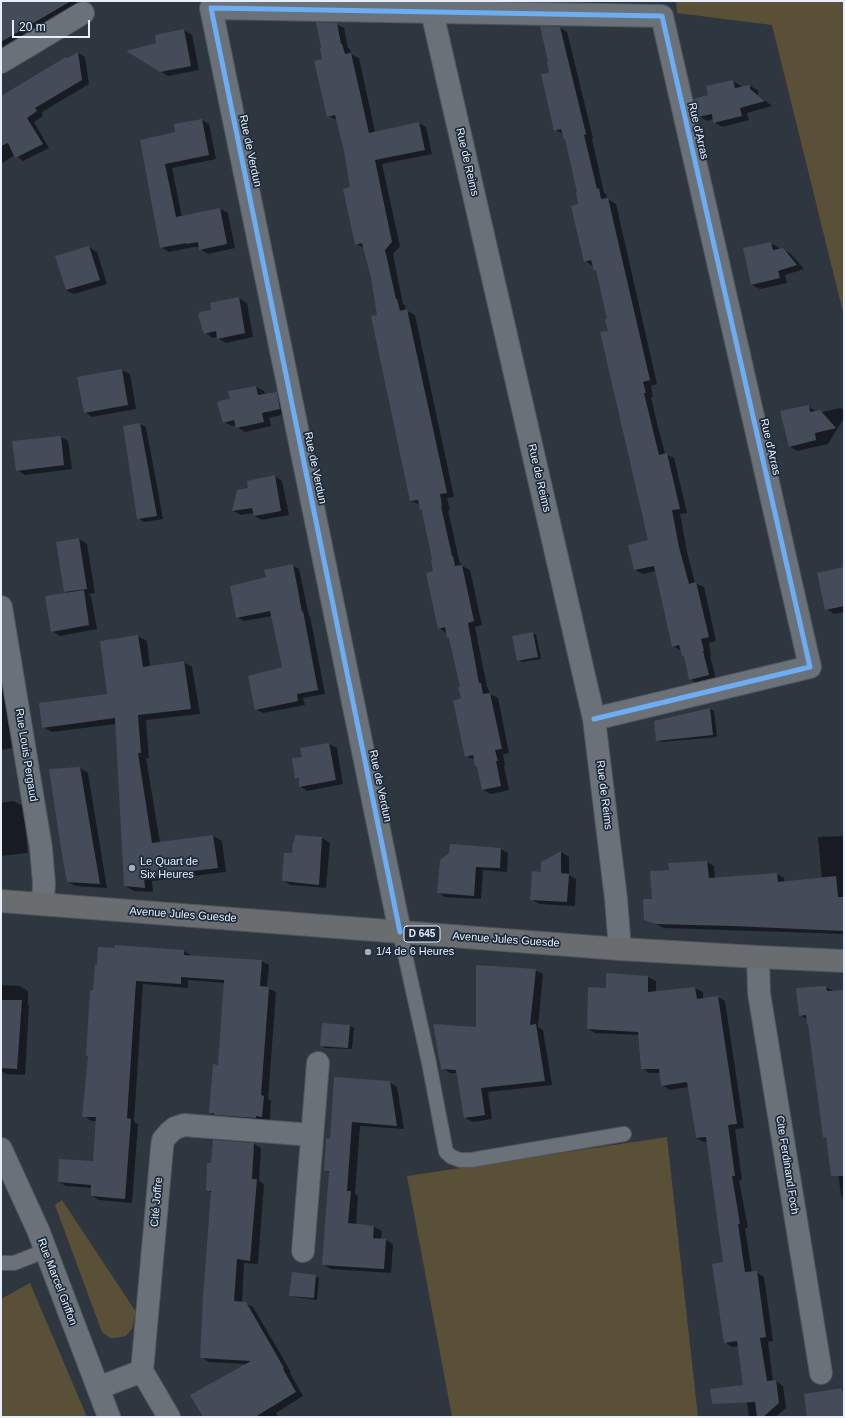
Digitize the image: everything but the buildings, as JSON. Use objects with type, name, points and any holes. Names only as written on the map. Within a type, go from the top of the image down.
[{"type":"main road","name":"Avenue Jules Guesde","points":[[1,901],[620,948],[844,961]]},
{"type":"street","name":"Rue de Verdun","points":[[400,932],[211,8],[432,12]]},
{"type":"street","name":"Rue d'Arras","points":[[432,12],[662,16],[810,667],[594,719]]},
{"type":"street","name":"Rue de Reims","points":[[432,12],[594,719],[616,898],[620,948]]},
{"type":"street","points":[[1,62],[83,13]]},
{"type":"street","name":"Rue Louis Pergaud","points":[[1,607],[41,848],[44,883],[43,904]]},
{"type":"street","name":"Cite Ferdinand Foch","points":[[758,957],[759,993],[821,1373]]},
{"type":"street","points":[[303,1251],[318,1063]]},
{"type":"street","name":"Cité Joffre","points":[[142,1372],[163,1140],[175,1128],[184,1125],[312,1135]]},
{"type":"street","name":"Rue Marcel Griffon","points":[[1,1149],[38,1230],[109,1417]]},
{"type":"street","points":[[98,1388],[142,1372],[169,1417]]},
{"type":"lane","points":[[400,932],[429,1063],[446,1152],[452,1157],[460,1160],[470,1160],[624,1134]]},
{"type":"lane","points":[[1,1263],[14,1263],[45,1250]]},
{"type":"shaded area","points":[[676,1],[844,1],[844,316],[772,25],[677,13]]},
{"type":"shaded area","points":[[667,1137],[698,1417],[452,1417],[407,1176]]},
{"type":"shaded area","points":[[62,1200],[136,1312],[132,1329],[126,1336],[110,1338],[102,1332],[55,1205]]},
{"type":"shaded area","points":[[30,1283],[87,1417],[1,1417],[1,1299]]},
{"type":"cycle path","points":[[400,932],[211,8],[662,16],[810,667],[594,719]]},
{"type":"place","name":"Le Quart de Six Heures","points":[[132,868]]},
{"type":"place","name":"1/4 de 6 Heures","points":[[368,952]]}]
